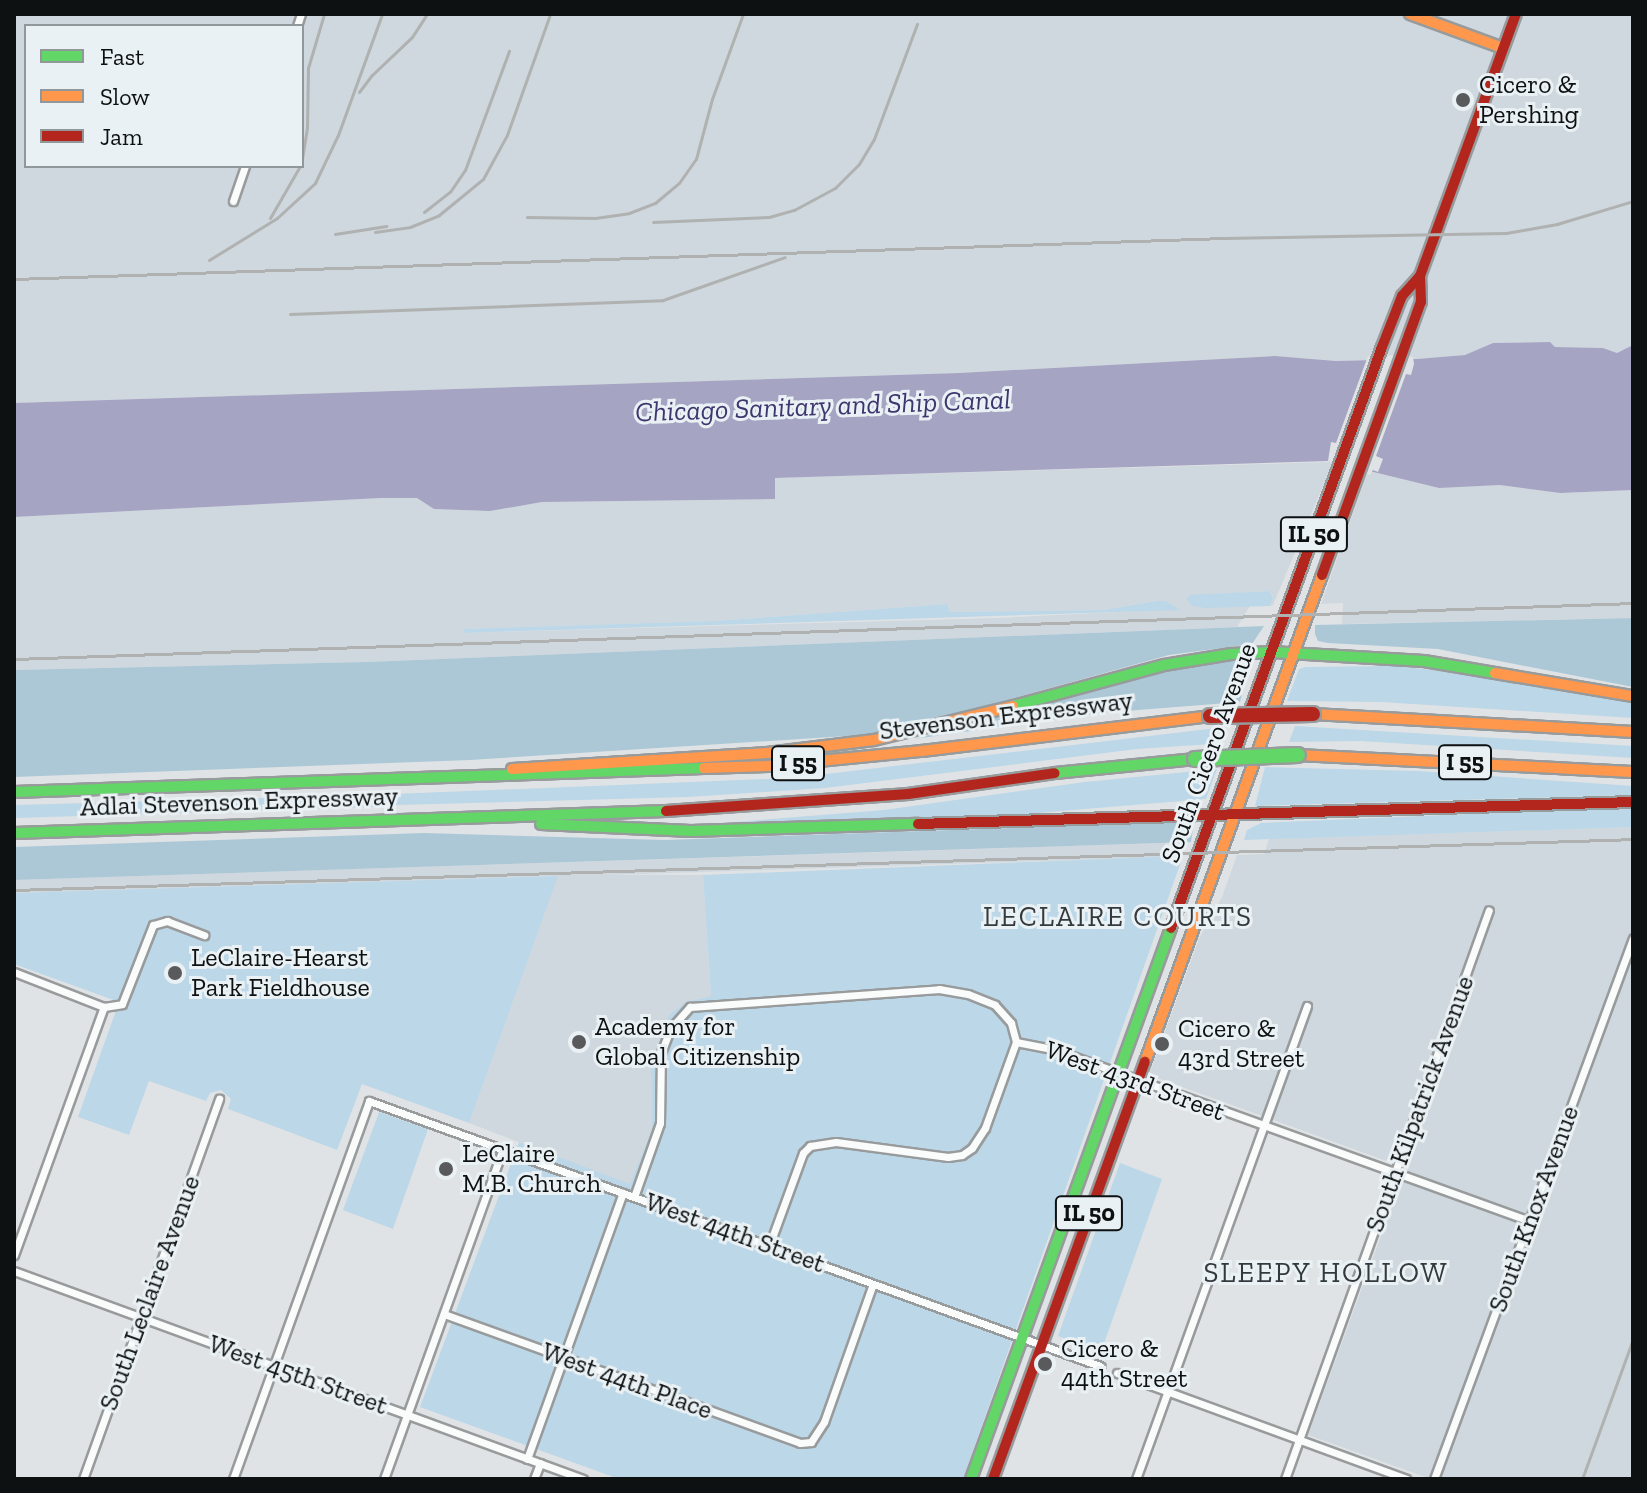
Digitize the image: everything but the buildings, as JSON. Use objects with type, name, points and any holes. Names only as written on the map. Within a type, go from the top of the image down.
[{"type":"main road","points":[[1410,14],[1503,48]]},
{"type":"main road","name":"South Cicero Avenue","points":[[971,1479],[1382,347],[1402,296],[1420,276],[1516,14]]},
{"type":"main road","name":"South Cicero Avenue","points":[[993,1479],[1421,302],[1420,276]]},
{"type":"main road","points":[[452,779],[535,765],[767,753],[874,740],[1200,657],[1272,652],[1480,667],[1633,696]]},
{"type":"main road","name":"Stevenson Expressway","points":[[14,792],[452,779],[853,759],[1210,716],[1313,714],[1633,732]]},
{"type":"main road","name":"I 55","points":[[465,819],[806,803],[921,792],[1142,762],[1195,759],[1298,755],[1633,772]]},
{"type":"main road","points":[[465,819],[691,831],[1633,802]]},
{"type":"main road","name":"Adlai Stevenson Expressway","points":[[14,833],[465,819]]},
{"type":"street","points":[[233,201],[244,168]]},
{"type":"street","name":"South Kilpatrick Avenue","points":[[1285,1479],[1489,910]]},
{"type":"street","points":[[14,972],[104,1007],[122,1004],[153,925],[167,921],[204,935]]},
{"type":"street","name":"South Knox Avenue","points":[[1434,1479],[1633,938]]},
{"type":"street","name":"West 43rd Street","points":[[634,1197],[660,1123],[659,1064],[665,1040],[682,1013],[699,1005],[953,991],[995,1005],[1011,1023],[1016,1042],[1053,1049],[1530,1221]]},
{"type":"street","points":[[1136,1479],[1307,1006]]},
{"type":"street","points":[[14,1255],[104,1007]]},
{"type":"street","points":[[769,1246],[803,1153],[810,1146],[836,1142],[948,1157],[962,1155],[972,1148],[985,1128],[1016,1042]]},
{"type":"street","name":"West 44th Street","points":[[273,1366],[369,1101],[1100,1366]]},
{"type":"street","name":"South Leclaire Avenue","points":[[83,1479],[217,1103]]},
{"type":"street","points":[[384,1479],[503,1149]]},
{"type":"street","points":[[527,1459],[623,1193]]},
{"type":"street","name":"West 45th Street","points":[[14,1271],[583,1479]]},
{"type":"street","name":"West 44th Place","points":[[444,1314],[790,1440],[811,1442],[824,1422],[873,1284]]},
{"type":"street","points":[[233,1479],[273,1366]]},
{"type":"street","points":[[1117,1373],[1406,1479]]},
{"type":"street","points":[[534,1479],[540,1463]]},
{"type":"shaded area","points":[[14,14],[1633,14],[1633,345],[1617,353],[1603,348],[1555,347],[1549,342],[1493,343],[1465,355],[1417,359],[1336,361],[1275,356],[959,373],[14,403]]},
{"type":"shaded area","points":[[1333,462],[1273,605],[1270,606],[1273,596],[1269,591],[1187,596],[1192,606],[1250,606],[1237,627],[366,662],[14,670],[14,517],[381,498],[417,498],[434,509],[490,511],[542,502],[775,499],[774,478]],"holes":[[[1156,601],[1180,609],[997,618],[464,633],[464,629],[715,621],[948,604],[949,612],[1103,610]]]},
{"type":"shaded area","points":[[1368,471],[1439,488],[1500,485],[1560,493],[1633,490],[1633,618],[1342,624],[1343,603],[1321,604]]},
{"type":"shaded area","points":[[1269,591],[1273,597],[1270,606],[1206,608],[1192,606],[1186,599],[1189,595]]},
{"type":"shaded area","points":[[1165,601],[1181,610],[464,633],[464,629],[715,621],[948,604],[949,612],[1103,610]]},
{"type":"shaded area","points":[[1633,618],[1633,687],[1438,649],[1328,643],[1318,641],[1315,634],[1315,625]]},
{"type":"shaded area","points":[[1264,626],[1252,644],[1169,655],[914,726],[862,735],[470,760],[14,777],[14,670],[366,662]]},
{"type":"shaded area","points":[[1233,660],[1251,660],[1240,702],[1100,713],[914,739],[1158,673]]},
{"type":"shaded area","points":[[1393,666],[1496,676],[1633,703],[1633,718],[1381,702],[1287,701],[1299,669],[1305,667]]},
{"type":"shaded area","points":[[1295,726],[1633,746],[1633,758],[1360,741],[1289,742]]},
{"type":"shaded area","points":[[1217,728],[1212,744],[1137,749],[825,788],[688,797],[396,805],[388,798],[393,794],[792,778]]},
{"type":"shaded area","points":[[1265,767],[1418,771],[1633,786],[1633,795],[1255,806]]},
{"type":"shaded area","points":[[1217,769],[1206,799],[975,818],[723,826],[723,823],[884,810],[1085,782]]},
{"type":"shaded area","points":[[369,795],[377,798],[375,807],[14,818],[14,805]]},
{"type":"shaded area","points":[[1633,807],[1633,827],[1244,840],[1247,830],[1261,823]]},
{"type":"shaded area","points":[[1181,822],[1193,829],[1191,842],[14,880],[14,847],[424,833],[665,840]]},
{"type":"shaded area","points":[[1633,827],[1633,1479],[1431,1479],[1308,1435],[1406,1168],[1149,1075],[1199,939],[1222,897],[1237,855],[1264,854],[1269,839]]},
{"type":"shaded area","name":"Academy for Global Citizenship","points":[[1165,843],[1166,857],[605,875],[703,875],[711,996],[686,1002],[651,1069],[652,1129],[630,1185],[469,1123],[557,876],[14,893],[14,880]]},
{"type":"shaded area","points":[[1183,856],[963,1479],[619,1479],[420,1407],[519,1142],[630,1184],[652,1129],[651,1069],[669,1015],[686,1002],[711,996],[703,875]]},
{"type":"shaded area","points":[[558,876],[469,1123],[362,1084],[337,1150],[228,1109],[231,1099],[221,1090],[210,1093],[206,1101],[149,1081],[129,1135],[78,1117],[119,1002],[14,964],[14,893]]},
{"type":"shaded area","points":[[379,1112],[428,1129],[393,1229],[343,1210]]},
{"type":"shaded area","points":[[1120,1163],[1162,1179],[1101,1352],[1058,1336]]},
{"type":"water","name":"Chicago Sanitary and Ship Canal","points":[[1550,342],[1555,347],[1603,348],[1617,353],[1633,345],[1633,490],[1560,493],[1500,485],[1439,488],[1328,461],[775,478],[775,499],[542,502],[490,511],[434,509],[417,498],[381,498],[14,517],[14,403],[959,373],[1275,356],[1336,361],[1417,359],[1465,355],[1493,343]]},
{"type":"pier","points":[[1368,356],[1413,357],[1414,364],[1411,375],[1406,374],[1376,456],[1383,459],[1378,472],[1373,470],[1370,475],[1365,474],[1328,461],[1331,442],[1336,443]]},
{"type":"railway","points":[[304,146],[308,68],[324,14]]},
{"type":"railway","points":[[209,260],[277,218],[315,183],[338,135],[382,14]]},
{"type":"railway","points":[[359,92],[372,75],[412,37],[427,14]]},
{"type":"railway","points":[[375,232],[410,227],[439,215],[483,179],[507,135],[550,14]]},
{"type":"railway","points":[[527,217],[595,218],[629,213],[655,203],[679,183],[696,159],[712,99],[743,14]]},
{"type":"railway","points":[[653,222],[769,217],[794,210],[835,188],[859,164],[874,139],[917,24]]},
{"type":"railway","points":[[424,212],[450,192],[465,170],[509,51]]},
{"type":"railway","points":[[270,218],[299,168]]},
{"type":"railway","points":[[14,279],[1224,238],[1506,233],[1557,224],[1633,201]]},
{"type":"railway","points":[[335,234],[386,226]]},
{"type":"railway","points":[[290,314],[663,300],[785,257]]},
{"type":"railway","points":[[14,659],[1633,603]]},
{"type":"railway","points":[[14,890],[1633,839]]},
{"type":"railway","points":[[1582,1479],[1633,1339]]},
{"type":"traffic: fast","points":[[1013,706],[1164,665],[1231,654],[1272,652],[1424,661],[1495,673]]},
{"type":"traffic: fast","points":[[1195,759],[1298,755]]},
{"type":"traffic: fast","points":[[1055,773],[1195,759]]},
{"type":"traffic: fast","points":[[14,792],[704,768]]},
{"type":"traffic: fast","points":[[14,833],[666,811]]},
{"type":"traffic: fast","points":[[541,824],[691,831],[918,824]]},
{"type":"traffic: fast","points":[[971,1479],[1171,928]]},
{"type":"traffic: slow","points":[[1410,14],[1503,48]]},
{"type":"traffic: slow","points":[[1145,1062],[1322,575]]},
{"type":"traffic: slow","points":[[1495,673],[1633,696]]},
{"type":"traffic: slow","points":[[512,769],[767,753],[874,740],[1013,706]]},
{"type":"traffic: slow","points":[[1313,714],[1633,732]]},
{"type":"traffic: slow","points":[[704,768],[768,766],[922,751],[1210,716]]},
{"type":"traffic: slow","points":[[1298,755],[1633,772]]},
{"type":"traffic: jam","points":[[1322,575],[1421,302],[1420,276],[1516,14]]},
{"type":"traffic: jam","points":[[1171,928],[1382,347],[1402,296],[1420,276]]},
{"type":"traffic: jam","points":[[1210,716],[1313,714]]},
{"type":"traffic: jam","points":[[666,811],[908,794],[1055,773]]},
{"type":"traffic: jam","points":[[918,824],[1633,802]]},
{"type":"traffic: jam","points":[[993,1479],[1145,1062]]},
{"type":"place","name":"Cicero & Pershing","points":[[1463,100]]},
{"type":"place","name":"LeClaire-Hearst Park Fieldhouse","points":[[175,973]]},
{"type":"place","name":"Academy for Global Citizenship","points":[[579,1042]]},
{"type":"place","name":"Cicero & 43rd Street","points":[[1162,1044]]},
{"type":"place","name":"LeClaire M.B. Church","points":[[446,1169]]},
{"type":"place","name":"Cicero & 44th Street","points":[[1045,1364]]},
{"type":"district","name":"LECLAIRE COURTS","points":[[1118,917]]},
{"type":"district","name":"SLEEPY HOLLOW","points":[[1326,1273]]}]
